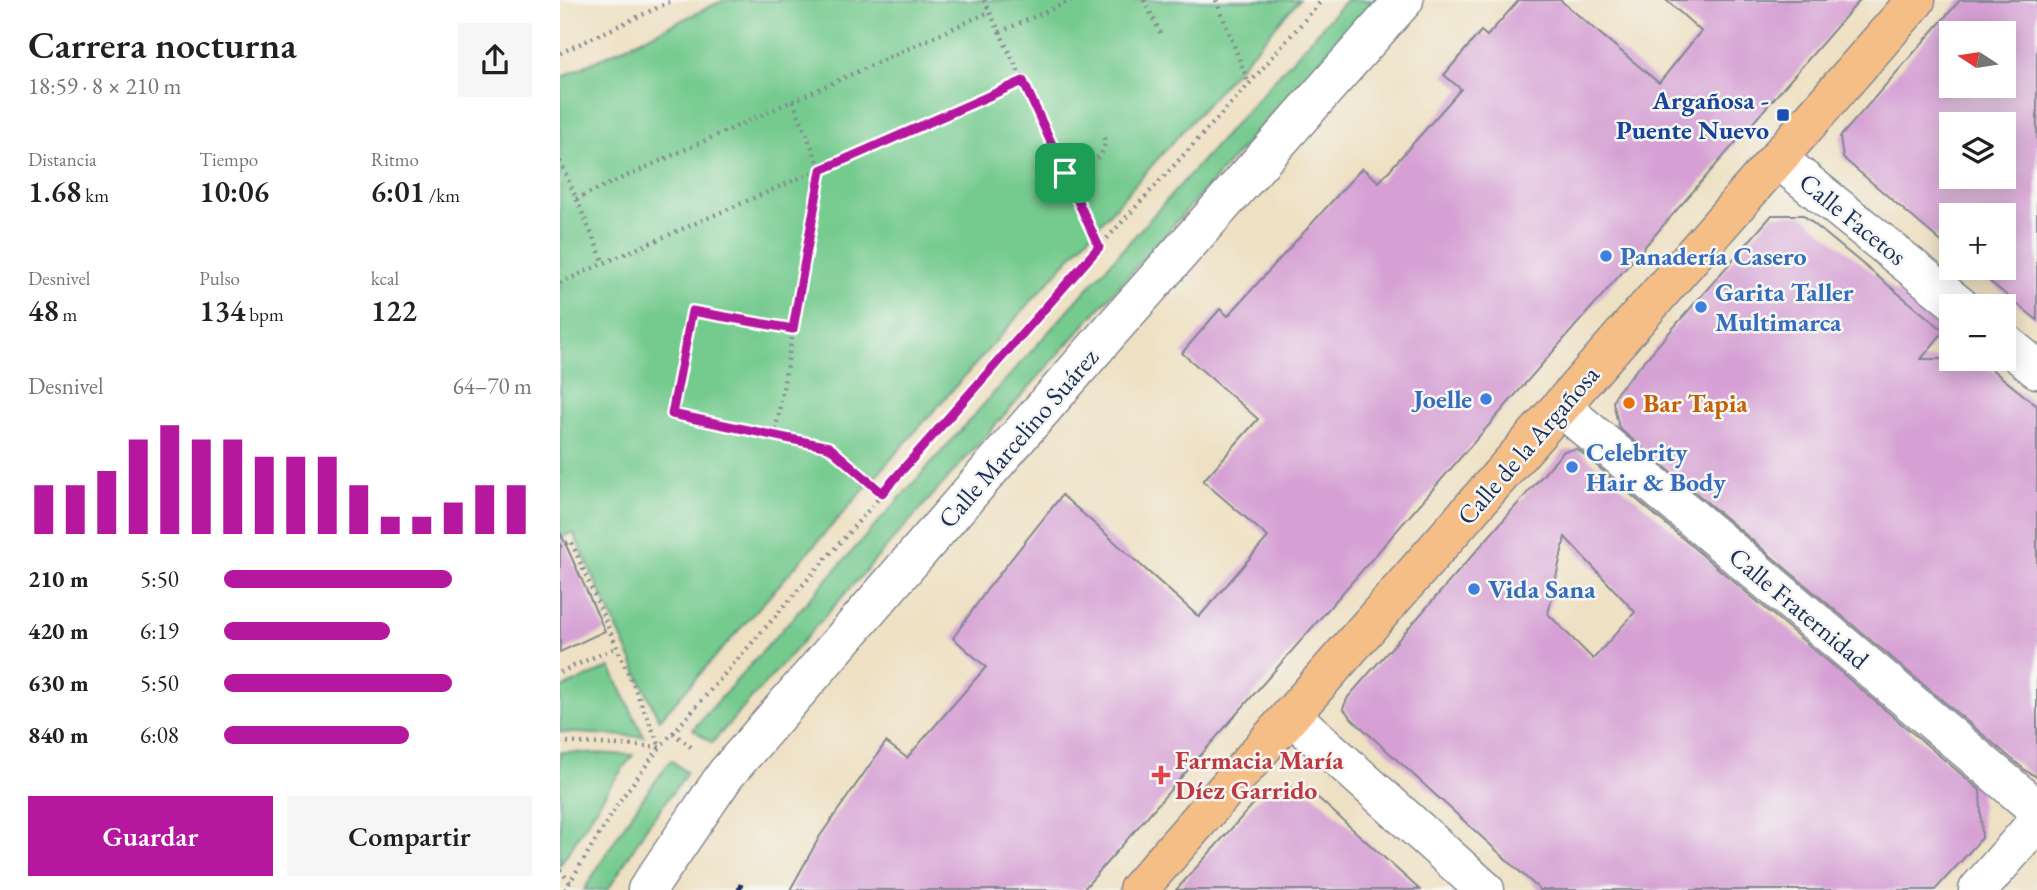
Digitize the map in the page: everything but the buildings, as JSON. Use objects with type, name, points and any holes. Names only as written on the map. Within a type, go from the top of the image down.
[{"type":"main road","name":"Calle de la Argañosa","points":[[1138,890],[1916,0]]},
{"type":"street","name":"Calle Marcelino Suárez","points":[[648,890],[726,774],[1105,337],[1404,0]]},
{"type":"street","name":"Calle Facetos","points":[[1778,159],[1945,294]]},
{"type":"street","points":[[2016,352],[2037,369]]},
{"type":"street","name":"Calle Fraternidad","points":[[1561,407],[2037,809]]},
{"type":"street","points":[[1292,716],[1485,890]]},
{"type":"street","points":[[1978,890],[2037,822]]},
{"type":"path","points":[[560,53],[674,0]]},
{"type":"path","points":[[984,0],[1099,247]]},
{"type":"path","points":[[1000,32],[1072,0]]},
{"type":"path","points":[[1144,0],[1161,34]]},
{"type":"path","points":[[1216,0],[1249,84]]},
{"type":"path","points":[[565,890],[621,799],[660,747],[1099,247],[1249,84],[1322,0]]},
{"type":"path","points":[[576,199],[989,12]]},
{"type":"path","points":[[560,283],[1023,81]]},
{"type":"path","points":[[775,434],[821,170],[793,101]]},
{"type":"path","points":[[1065,173],[1100,156],[1104,150],[1103,134]]},
{"type":"path","points":[[560,161],[604,263]]},
{"type":"path","points":[[793,329],[692,311],[672,414],[829,447],[882,493]]},
{"type":"path","points":[[560,546],[571,541],[660,747]]},
{"type":"path","points":[[560,671],[617,646]]},
{"type":"path","points":[[673,733],[726,774]]},
{"type":"path","points":[[560,742],[660,747]]},
{"type":"path","points":[[560,870],[570,882]]},
{"type":"green space","points":[[724,0],[1299,0],[659,720],[573,532],[560,538],[560,78]]},
{"type":"green space","points":[[1346,0],[1374,0],[712,743],[693,729]]},
{"type":"green space","points":[[610,667],[644,737],[560,732],[560,689]]},
{"type":"green space","points":[[560,752],[633,755],[560,865]]},
{"type":"green space","points":[[671,760],[687,773],[646,828],[608,890],[584,890],[630,816]]},
{"type":"railway","points":[[739,890],[741,884]]},
{"type":"place","name":"Argañosa - Puente Nuevo","points":[[1783,115]]},
{"type":"place","name":"Panadería Casero","points":[[1606,256]]},
{"type":"place","name":"Garita Taller Multimarca","points":[[1701,307]]},
{"type":"place","name":"Joelle","points":[[1486,399]]},
{"type":"place","name":"Bar Tapia","points":[[1629,403]]},
{"type":"place","name":"Celebrity Hair & Body","points":[[1572,467]]},
{"type":"place","name":"Vida Sana","points":[[1474,589]]},
{"type":"place","name":"Farmacia María Díez Garrido","points":[[1161,775]]},
{"type":"route","points":[[1023,81],[1065,173],[1099,247],[882,493],[829,447],[672,414],[692,311],[793,329],[821,170],[1023,81]]}]
